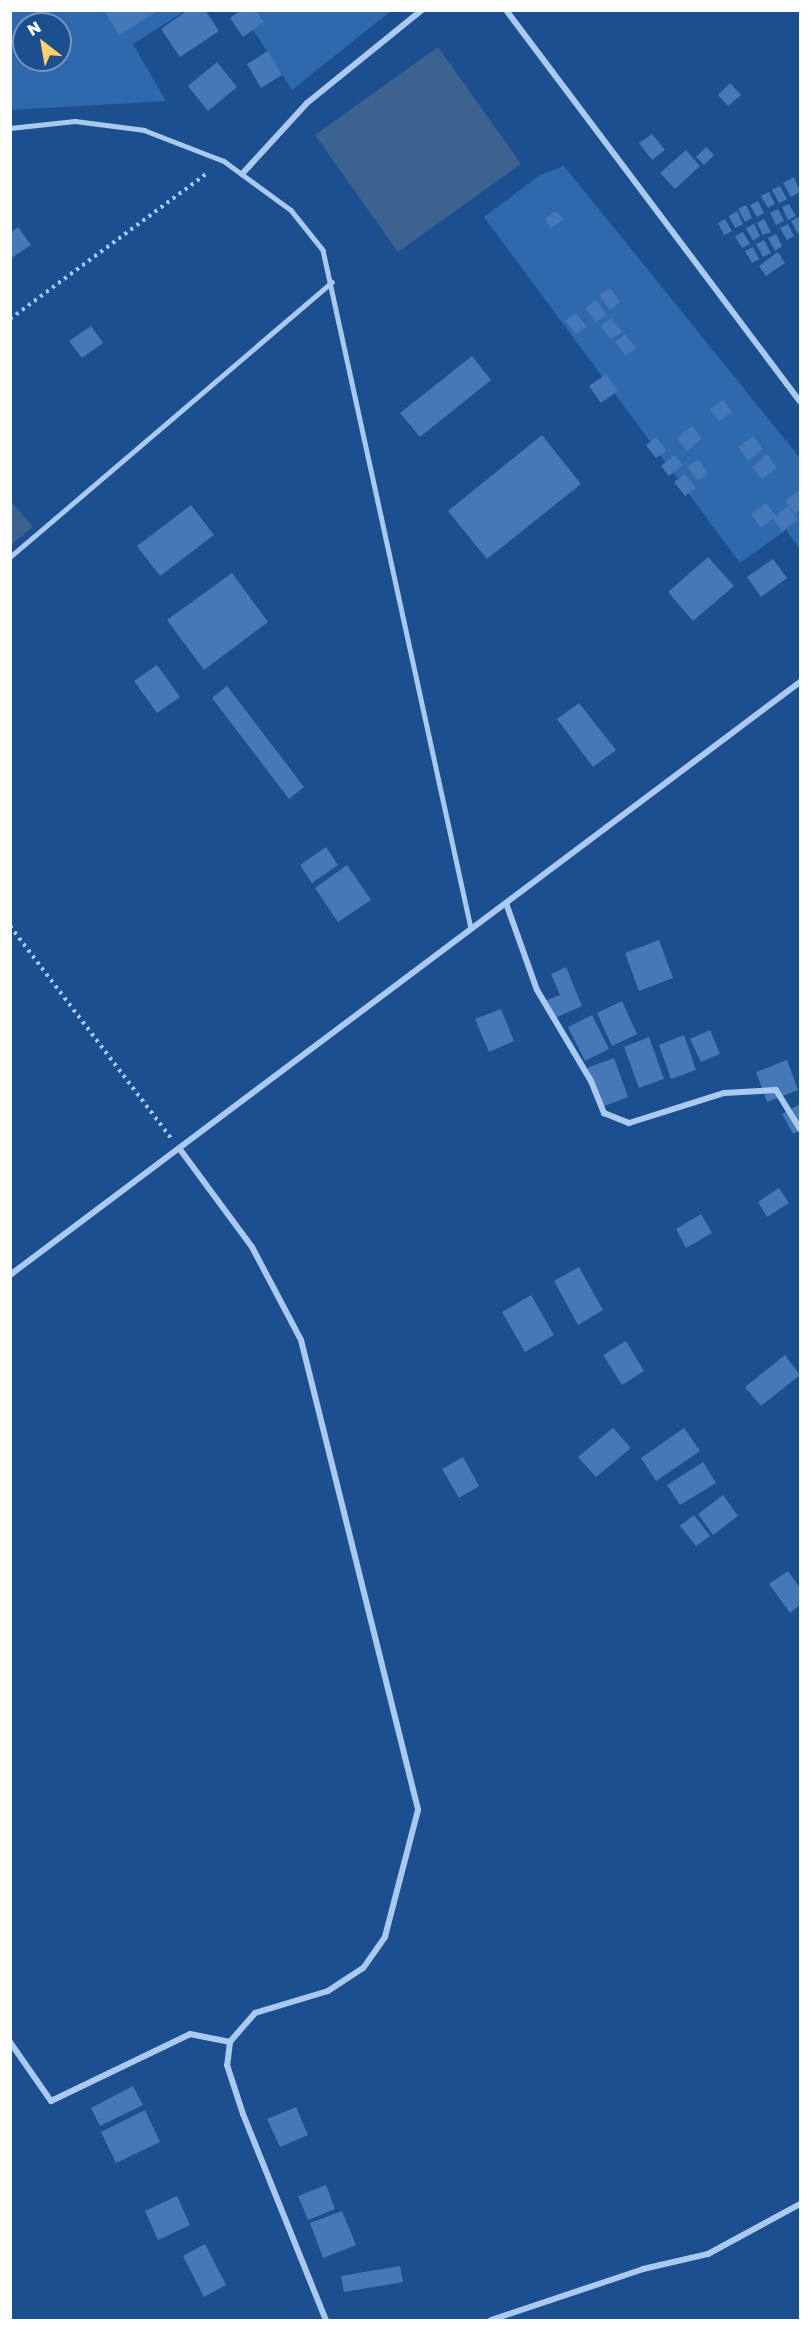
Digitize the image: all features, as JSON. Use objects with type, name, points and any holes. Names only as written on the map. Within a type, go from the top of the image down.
[{"type":"street","points":[[242,174],[307,103],[422,10]]},
{"type":"street","points":[[506,10],[801,401]]},
{"type":"street","points":[[10,1275],[801,682]]},
{"type":"street","points":[[506,903],[537,990],[591,1081],[604,1113],[629,1123],[724,1093],[776,1090],[801,1129]]},
{"type":"street","points":[[179,1148],[252,1247],[301,1340],[418,1810],[385,1937],[363,1968],[328,1991],[255,2013],[230,2042],[227,2065],[243,2114],[326,2320]]},
{"type":"street","points":[[10,2042],[51,2101],[190,2034],[230,2042]]},
{"type":"street","points":[[491,2320],[643,2269],[708,2254],[801,2204]]},
{"type":"lane","points":[[10,128],[75,121],[144,130],[224,161],[291,210],[322,250],[332,282],[471,928]]},
{"type":"lane","points":[[10,558],[332,282]]},
{"type":"path","points":[[10,319],[224,161]]},
{"type":"path","points":[[10,926],[179,1148]]},
{"type":"shaded area","points":[[10,11],[185,11],[133,44],[166,101],[11,110]]},
{"type":"shaded area","points":[[241,11],[391,11],[292,90]]},
{"type":"shaded area","points":[[438,47],[521,164],[398,252],[315,135]]},
{"type":"shaded area","points":[[564,166],[800,458],[800,549],[786,530],[740,563],[484,217],[540,175]]},
{"type":"shaded area","points":[[10,500],[33,527],[11,545],[10,545]]},
{"type":"building","points":[[32,10],[53,10],[50,12],[33,12]]},
{"type":"building","points":[[104,10],[153,10],[155,13],[119,35]]},
{"type":"building","points":[[188,10],[205,10],[219,31],[180,57],[161,29]]},
{"type":"building","points":[[241,10],[256,10],[264,22],[243,37],[230,18]]},
{"type":"building","points":[[268,51],[282,75],[261,88],[247,64]]},
{"type":"building","points":[[217,62],[237,87],[208,111],[188,86]]},
{"type":"building","points":[[730,83],[741,95],[728,106],[718,95]]},
{"type":"building","points":[[652,134],[665,150],[652,160],[639,143]]},
{"type":"building","points":[[706,147],[714,155],[704,165],[696,157]]},
{"type":"building","points":[[686,150],[700,166],[675,189],[660,173]]},
{"type":"building","points":[[794,177],[800,192],[791,197],[783,183]]},
{"type":"building","points":[[780,186],[787,199],[779,203],[772,190]]},
{"type":"building","points":[[769,192],[775,204],[768,208],[761,196]]},
{"type":"building","points":[[758,201],[764,213],[757,217],[750,205]]},
{"type":"building","points":[[789,204],[796,216],[788,220],[782,207]]},
{"type":"building","points":[[746,205],[752,218],[745,222],[738,209]]},
{"type":"building","points":[[778,209],[784,221],[776,225],[770,213]]},
{"type":"building","points":[[556,211],[563,220],[551,228],[545,219]]},
{"type":"building","points":[[737,211],[743,224],[735,228],[729,216]]},
{"type":"building","points":[[799,217],[800,232],[798,234],[791,221]]},
{"type":"building","points":[[725,219],[732,231],[724,235],[718,223]]},
{"type":"building","points":[[764,219],[771,232],[763,235],[757,223]]},
{"type":"building","points":[[754,224],[760,236],[753,241],[746,228]]},
{"type":"building","points":[[788,224],[794,236],[787,240],[780,228]]},
{"type":"building","points":[[18,227],[31,245],[10,259],[10,233]]},
{"type":"building","points":[[743,232],[750,244],[742,248],[735,236]]},
{"type":"building","points":[[776,234],[782,246],[775,251],[768,238]]},
{"type":"building","points":[[764,240],[771,253],[763,257],[756,244]]},
{"type":"building","points":[[753,247],[759,259],[752,263],[745,251]]},
{"type":"building","points":[[778,252],[785,263],[766,276],[759,266]]},
{"type":"building","points":[[610,288],[620,302],[610,310],[599,295]]},
{"type":"building","points":[[596,300],[607,315],[596,322],[585,308]]},
{"type":"building","points":[[576,313],[587,327],[576,334],[565,321]]},
{"type":"building","points":[[611,318],[622,332],[611,339],[600,326]]},
{"type":"building","points":[[91,326],[103,343],[82,358],[69,341]]},
{"type":"building","points":[[625,334],[636,348],[626,356],[615,342]]},
{"type":"building","points":[[472,356],[491,380],[420,437],[400,413]]},
{"type":"building","points":[[606,374],[618,391],[601,403],[589,386]]},
{"type":"building","points":[[723,400],[732,412],[719,421],[710,409]]},
{"type":"building","points":[[692,426],[702,439],[687,451],[677,438]]},
{"type":"building","points":[[542,435],[581,484],[487,559],[448,511]]},
{"type":"building","points":[[753,436],[763,449],[748,461],[738,447]]},
{"type":"building","points":[[656,437],[667,451],[656,458],[646,445]]},
{"type":"building","points":[[767,454],[777,468],[762,479],[752,467]]},
{"type":"building","points":[[675,455],[683,465],[669,476],[661,466]]},
{"type":"building","points":[[698,459],[708,473],[698,481],[687,467]]},
{"type":"building","points":[[685,474],[696,488],[685,496],[674,482]]},
{"type":"building","points":[[800,489],[800,510],[795,514],[785,501]]},
{"type":"building","points":[[766,503],[776,516],[788,506],[798,520],[782,531],[773,518],[761,528],[751,514]]},
{"type":"building","points":[[191,505],[214,535],[160,576],[137,546]]},
{"type":"building","points":[[708,557],[734,586],[693,621],[668,592]]},
{"type":"building","points":[[773,559],[787,578],[761,597],[747,577]]},
{"type":"building","points":[[232,573],[268,622],[204,670],[167,620]]},
{"type":"building","points":[[157,665],[180,697],[157,713],[134,681]]},
{"type":"building","points":[[227,686],[304,787],[289,799],[212,698]]},
{"type":"building","points":[[579,703],[616,750],[593,767],[557,719]]},
{"type":"building","points":[[326,847],[338,865],[312,883],[300,865]]},
{"type":"building","points":[[347,865],[371,900],[338,922],[315,888]]},
{"type":"building","points":[[659,940],[673,978],[639,991],[625,953]]},
{"type":"building","points":[[566,967],[582,1006],[555,1018],[547,1000],[560,995],[551,974]]},
{"type":"building","points":[[622,1001],[637,1034],[612,1046],[597,1013]]},
{"type":"building","points":[[501,1009],[514,1041],[489,1052],[475,1019]]},
{"type":"building","points":[[592,1015],[609,1049],[585,1061],[568,1027]]},
{"type":"building","points":[[710,1030],[720,1054],[701,1062],[690,1039]]},
{"type":"building","points":[[684,1035],[696,1070],[671,1079],[659,1045]]},
{"type":"building","points":[[649,1037],[664,1079],[639,1088],[624,1047]]},
{"type":"building","points":[[614,1058],[628,1097],[602,1107],[587,1068]]},
{"type":"building","points":[[787,1060],[798,1090],[767,1102],[756,1072]]},
{"type":"building","points":[[800,1104],[800,1130],[793,1134],[782,1114]]},
{"type":"building","points":[[779,1188],[789,1203],[767,1217],[758,1202]]},
{"type":"building","points":[[701,1214],[712,1233],[686,1248],[676,1229]]},
{"type":"building","points":[[579,1267],[603,1310],[578,1325],[554,1281]]},
{"type":"building","points":[[531,1295],[554,1335],[525,1352],[502,1312]]},
{"type":"building","points":[[626,1341],[644,1371],[622,1385],[603,1355]]},
{"type":"building","points":[[785,1355],[800,1375],[761,1406],[745,1387]]},
{"type":"building","points":[[613,1428],[631,1448],[596,1477],[578,1457]]},
{"type":"building","points":[[684,1428],[700,1451],[656,1481],[641,1458]]},
{"type":"building","points":[[463,1457],[479,1486],[459,1498],[442,1469]]},
{"type":"building","points":[[703,1462],[716,1483],[680,1505],[667,1485]]},
{"type":"building","points":[[723,1495],[738,1516],[713,1535],[698,1514]]},
{"type":"building","points":[[694,1515],[710,1536],[696,1546],[680,1526]]},
{"type":"building","points":[[788,1571],[800,1588],[800,1605],[790,1613],[769,1584]]},
{"type":"building","points":[[133,2086],[143,2105],[100,2126],[91,2108]]},
{"type":"building","points":[[296,2107],[308,2135],[280,2147],[267,2119]]},
{"type":"building","points":[[145,2110],[160,2142],[116,2163],[101,2132]]},
{"type":"building","points":[[326,2185],[335,2209],[308,2220],[298,2196]]},
{"type":"building","points":[[177,2196],[190,2225],[158,2240],[145,2211]]},
{"type":"building","points":[[342,2211],[356,2245],[323,2258],[310,2223]]},
{"type":"building","points":[[205,2244],[226,2285],[204,2297],[183,2256]]},
{"type":"building","points":[[400,2266],[403,2282],[344,2292],[341,2276]]}]
